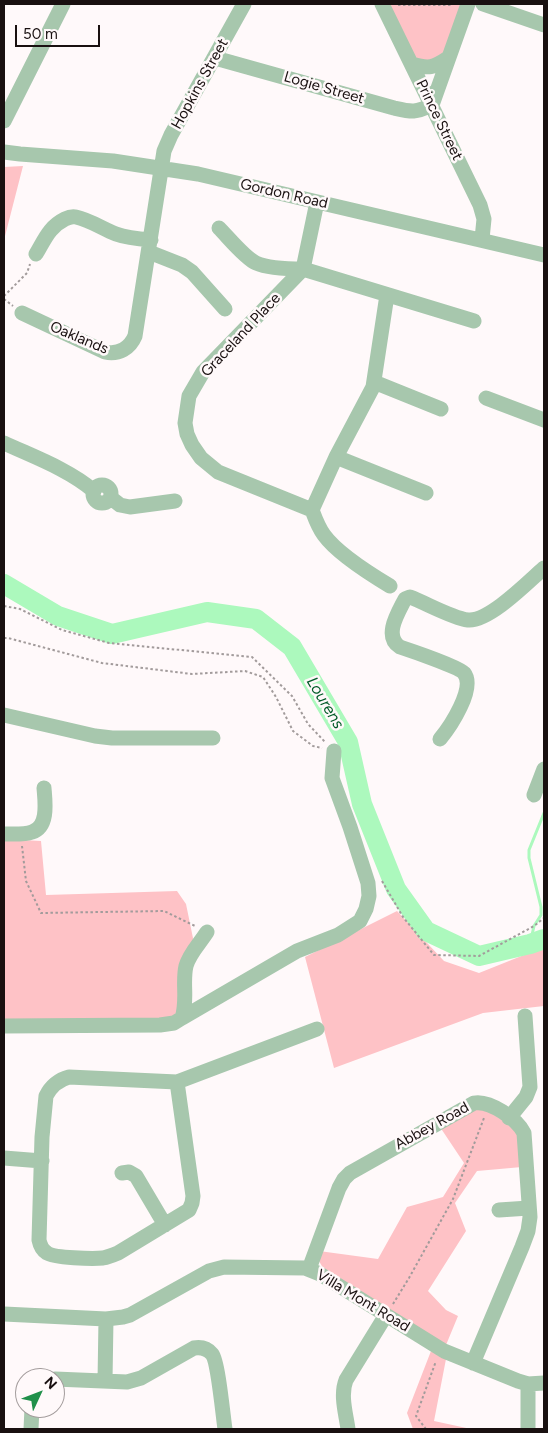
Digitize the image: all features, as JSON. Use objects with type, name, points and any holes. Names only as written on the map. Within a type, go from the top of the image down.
[{"type":"street","points":[[4,121],[63,4]]},
{"type":"street","name":"Hopkins Street","points":[[161,167],[167,142],[244,4]]},
{"type":"street","points":[[432,105],[464,4]]},
{"type":"street","points":[[483,4],[544,25]]},
{"type":"street","name":"Prince Street","points":[[382,5],[480,205],[484,219],[482,239]]},
{"type":"street","name":"Logie Street","points":[[215,58],[411,112],[420,111],[432,105]]},
{"type":"street","points":[[412,64],[429,68],[448,58]]},
{"type":"street","name":"Gordon Road","points":[[4,152],[104,160],[198,174],[544,255]]},
{"type":"street","name":"Gordon Road","points":[[4,157],[20,154]]},
{"type":"street","name":"Oaklands","points":[[22,313],[105,352],[116,353],[122,351],[132,342],[135,336],[150,246],[161,167]]},
{"type":"street","points":[[303,269],[317,202]]},
{"type":"street","points":[[36,254],[54,226],[73,216],[81,218],[150,246],[182,265],[192,272],[225,309]]},
{"type":"street","points":[[219,228],[256,263],[303,269],[474,321]]},
{"type":"street","name":"Graceland Place","points":[[303,269],[203,372],[189,396],[185,423],[192,445],[201,458],[218,472],[312,510]]},
{"type":"street","points":[[387,295],[373,387],[336,457],[312,510],[319,527],[329,541],[390,586]]},
{"type":"street","points":[[374,382],[441,409]]},
{"type":"street","points":[[486,398],[544,420]]},
{"type":"street","points":[[4,443],[72,476],[94,491],[97,486],[105,485],[111,491],[111,498],[120,505],[130,507],[175,501]]},
{"type":"street","points":[[336,457],[426,493]]},
{"type":"street","points":[[440,738],[458,712],[467,685],[467,678],[460,670],[400,647],[395,643],[392,635],[393,628],[404,601],[408,597],[413,598],[459,618],[475,620],[492,613],[544,568]]},
{"type":"street","points":[[4,715],[95,736],[213,738]]},
{"type":"street","points":[[4,1026],[160,1025],[174,1023],[297,951],[338,935],[360,921],[366,909],[369,896],[368,883],[332,778],[334,751]]},
{"type":"street","points":[[534,795],[544,769]]},
{"type":"street","points":[[4,834],[31,833],[36,831],[45,812],[44,788]]},
{"type":"street","points":[[182,1018],[186,1003],[185,972],[187,964],[207,932]]},
{"type":"street","points":[[509,1118],[526,1097],[530,1087],[525,1016]]},
{"type":"street","points":[[177,1082],[193,1200],[191,1207],[165,1225],[110,1256],[94,1258],[57,1256],[47,1253],[41,1247],[39,1240],[44,1102],[48,1091],[60,1080],[70,1077],[177,1082],[317,1029]]},
{"type":"street","name":"Abbey Road","points":[[309,1269],[338,1188],[350,1173],[470,1105],[478,1102],[489,1104],[517,1124],[524,1133],[529,1224],[522,1247],[473,1363]]},
{"type":"street","points":[[4,1158],[42,1161]]},
{"type":"street","points":[[122,1173],[129,1172],[136,1176],[165,1225]]},
{"type":"street","points":[[499,1210],[529,1208]]},
{"type":"street","name":"Villa Mont Road","points":[[4,1314],[106,1319],[123,1318],[216,1269],[224,1267],[309,1269],[441,1349],[518,1381],[528,1384],[544,1384]]},
{"type":"street","points":[[348,1429],[343,1394],[344,1386],[386,1315]]},
{"type":"street","points":[[105,1381],[106,1319]]},
{"type":"street","points":[[65,1379],[127,1382],[138,1380],[189,1350],[198,1347],[202,1348],[214,1357],[224,1429]]},
{"type":"street","points":[[528,1384],[528,1429]]},
{"type":"path","points":[[382,5],[464,4]]},
{"type":"path","points":[[4,296],[28,273],[32,258],[36,254]]},
{"type":"path","points":[[4,606],[20,609],[62,630],[109,643],[252,657],[292,696],[308,724],[334,751]]},
{"type":"path","points":[[4,638],[102,663],[192,674],[245,671],[263,677],[293,731],[313,746],[334,751]]},
{"type":"path","points":[[20,834],[26,881],[41,913],[164,911],[207,932]]},
{"type":"path","points":[[379,876],[403,917],[434,955],[479,956],[534,926],[544,918]]},
{"type":"path","points":[[544,888],[544,913]]},
{"type":"path","points":[[386,1315],[410,1278],[454,1199],[489,1104]]},
{"type":"path","points":[[426,1429],[416,1416],[441,1349]]},
{"type":"shaded area","points":[[388,4],[461,4],[444,53],[441,56],[424,62],[415,57]]},
{"type":"shaded area","points":[[23,166],[4,240],[4,167]]},
{"type":"shaded area","points":[[4,839],[41,841],[46,895],[177,891],[186,904],[194,943],[182,1007],[168,1022],[4,1022]]},
{"type":"shaded area","points":[[397,911],[444,961],[479,973],[544,947],[544,1006],[483,1013],[334,1068],[305,957]]},
{"type":"shaded area","points":[[479,1106],[516,1128],[522,1167],[477,1171],[455,1203],[466,1231],[428,1291],[446,1310],[458,1316],[446,1345],[323,1268],[319,1261],[319,1251],[378,1259],[407,1207],[443,1197],[464,1163],[440,1127]]},
{"type":"shaded area","points":[[431,1351],[446,1359],[434,1421],[471,1429],[413,1429],[407,1413]]},
{"type":"waterway","name":"Lourens","points":[[4,584],[58,616],[112,634],[207,612],[256,619],[292,647],[348,742],[362,804],[396,889],[426,931],[479,956],[544,939]]},
{"type":"waterway","points":[[530,944],[534,926],[541,915],[541,907],[529,858],[529,850],[544,813]]}]
